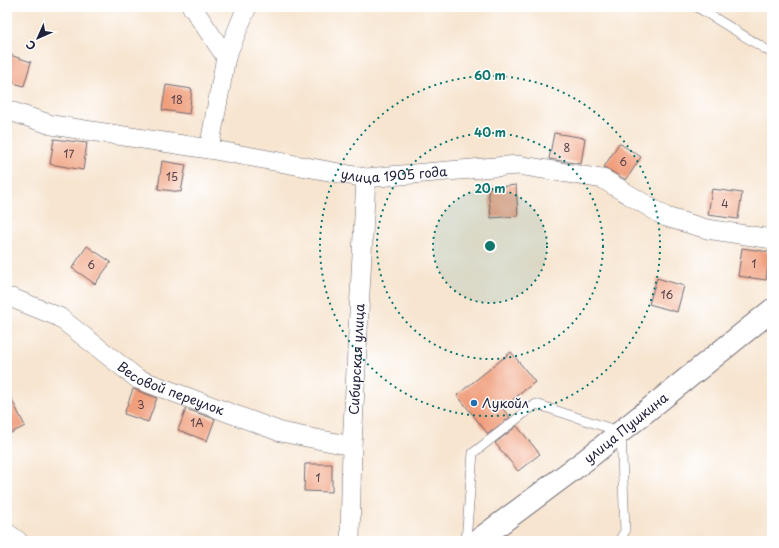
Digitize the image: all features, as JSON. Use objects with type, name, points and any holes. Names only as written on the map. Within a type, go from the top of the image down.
[{"type":"street","points":[[192,7],[226,57]]},
{"type":"street","points":[[209,149],[226,57],[247,7]]},
{"type":"street","name":"улица 1905 года","points":[[7,110],[52,125],[209,149],[366,178],[518,165],[603,179],[666,217],[708,229],[772,238]]},
{"type":"street","name":"Сибирская улица","points":[[350,541],[352,446],[366,178]]},
{"type":"street","name":"Весовой переулок","points":[[7,298],[12,298],[59,317],[138,380],[281,432],[352,446]]},
{"type":"street","name":"улица Пушкина","points":[[476,541],[587,459],[772,310]]},
{"type":"street","points":[[7,533],[18,541]]},
{"type":"lane","points":[[697,7],[772,53]]},
{"type":"lane","points":[[466,541],[473,453],[536,404],[621,432],[625,531],[619,541]]},
{"type":"building","points":[[7,54],[31,62],[24,86],[7,81]]},
{"type":"building","points":[[166,85],[192,89],[189,114],[162,110]]},
{"type":"building","points":[[554,133],[585,138],[581,164],[549,159]]},
{"type":"building","points":[[54,139],[87,143],[83,170],[50,164]]},
{"type":"building","points":[[619,143],[641,157],[626,180],[604,167]]},
{"type":"building","points":[[162,161],[186,165],[181,192],[158,189]]},
{"type":"building","points":[[516,185],[518,216],[491,218],[488,188]]},
{"type":"building","points":[[712,189],[742,193],[738,219],[708,215]]},
{"type":"building","points":[[87,246],[111,262],[95,284],[72,268]]},
{"type":"building","points":[[742,248],[770,252],[766,280],[738,276]]},
{"type":"building","points":[[657,278],[684,286],[677,312],[649,304]]},
{"type":"building","points":[[511,352],[535,382],[502,408],[510,417],[488,434],[457,395]]},
{"type":"building","points":[[133,389],[157,398],[148,422],[124,414]]},
{"type":"building","points":[[7,390],[25,426],[7,435]]},
{"type":"building","points":[[186,409],[215,419],[207,441],[178,430]]},
{"type":"building","points":[[517,426],[540,454],[518,471],[495,443]]},
{"type":"building","points":[[305,464],[332,464],[332,492],[304,491]]},
{"type":"place","name":"Лукойл","points":[[474,403]]}]
